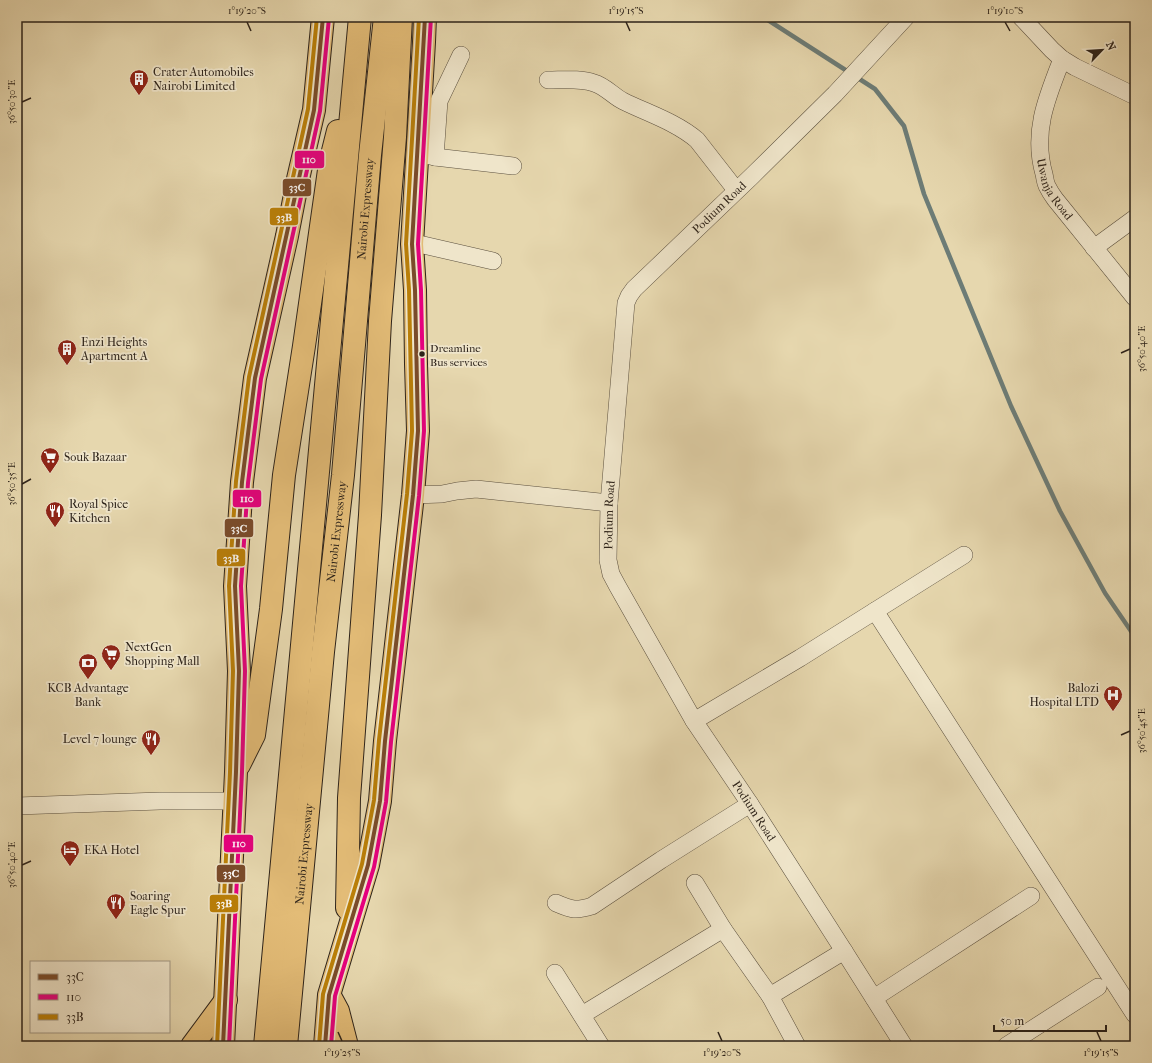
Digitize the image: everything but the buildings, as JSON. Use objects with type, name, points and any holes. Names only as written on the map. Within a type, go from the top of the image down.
[{"type":"highway","points":[[223,1046],[236,772],[239,671],[235,586],[242,482],[255,378],[314,110],[323,17]]},
{"type":"highway","name":"Nairobi Expressway","points":[[286,1046],[297,815],[360,17]]},
{"type":"highway","name":"Nairobi Expressway","points":[[265,1046],[297,815],[324,644],[343,475],[370,155],[385,17]]},
{"type":"highway","points":[[346,939],[350,798],[370,515],[380,329],[395,137],[401,17]]},
{"type":"highway","points":[[325,1046],[329,996],[368,865],[380,801],[385,741],[413,495],[418,431],[415,290],[412,244],[426,155],[425,17]]},
{"type":"highway","points":[[236,772],[254,735],[271,609],[284,475],[330,164],[358,40]]},
{"type":"highway","points":[[329,996],[338,1011],[347,1046]]},
{"type":"highway","points":[[192,1046],[226,1000]]},
{"type":"street","name":"Podium Road","points":[[904,1046],[750,804],[694,721],[611,574],[608,560],[609,503],[626,303],[629,296],[634,289],[834,94],[906,17]]},
{"type":"street","points":[[1021,17],[1062,59],[1075,67],[1135,96]]},
{"type":"street","points":[[461,55],[439,101],[426,155],[513,166]]},
{"type":"street","name":"Uwanja Road","points":[[1062,59],[1048,95],[1042,116],[1039,138],[1041,163],[1047,185],[1055,199],[1135,298]]},
{"type":"street","points":[[548,80],[583,80],[596,83],[622,101],[640,108],[690,133],[736,190]]},
{"type":"street","points":[[1094,248],[1135,218]]},
{"type":"street","points":[[412,244],[419,244],[493,261]]},
{"type":"street","points":[[413,495],[442,494],[476,489],[609,503]]},
{"type":"street","points":[[694,721],[800,658],[964,555]]},
{"type":"street","points":[[875,611],[1135,1015]]},
{"type":"street","points":[[17,806],[160,801],[234,802]]},
{"type":"street","points":[[556,902],[568,908],[582,909],[592,906],[661,860],[750,804]]},
{"type":"street","points":[[694,884],[723,929],[770,996],[797,1046]]},
{"type":"street","points":[[874,998],[1031,896]]},
{"type":"street","points":[[582,1015],[723,929]]},
{"type":"street","points":[[770,996],[844,951]]},
{"type":"street","points":[[555,973],[602,1046]]},
{"type":"street","points":[[1006,1046],[1098,987]]},
{"type":"waterway","points":[[763,17],[875,89],[904,126],[924,194],[1011,406],[1060,511],[1105,593],[1135,637]]},
{"type":"transit line","name":"33B","points":[[217,1046],[230,772],[233,671],[229,586],[236,481],[249,377],[308,109],[317,17]]},
{"type":"transit line","name":"33C","points":[[223,1046],[236,772],[239,671],[235,586],[242,482],[255,378],[314,110],[323,17]]},
{"type":"transit line","name":"33B","points":[[319,1046],[323,994],[362,864],[374,800],[379,740],[407,494],[412,431],[409,290],[406,244],[419,17]]},
{"type":"transit line","name":"33C","points":[[325,1046],[329,995],[368,865],[380,801],[385,741],[413,495],[418,431],[415,290],[412,244],[425,17]]},
{"type":"transit line","name":"110","points":[[331,1046],[335,996],[374,867],[386,802],[391,742],[419,496],[424,431],[421,290],[418,244],[431,17]]},
{"type":"transit line","name":"110","points":[[229,1046],[242,772],[245,671],[241,586],[248,483],[261,379],[320,111],[329,18]]},
{"type":"place","name":"Crater Automobiles Nairobi Limited","points":[[139,96]]},
{"type":"place","name":"Dreamline Bus services","points":[[422,354]]},
{"type":"place","name":"Enzi Heights Apartment A","points":[[67,366]]},
{"type":"place","name":"Souk Bazaar","points":[[50,474]]},
{"type":"place","name":"Royal Spice Kitchen","points":[[55,528]]},
{"type":"place","name":"NextGen Shopping Mall","points":[[111,671]]},
{"type":"place","name":"KCB Advantage Bank","points":[[88,680]]},
{"type":"place","name":"Balozi Hospital LTD","points":[[1113,712]]},
{"type":"place","name":"Level 7 lounge","points":[[151,756]]},
{"type":"place","name":"EKA Hotel","points":[[70,867]]},
{"type":"place","name":"Soaring Eagle Spur","points":[[116,920]]}]
